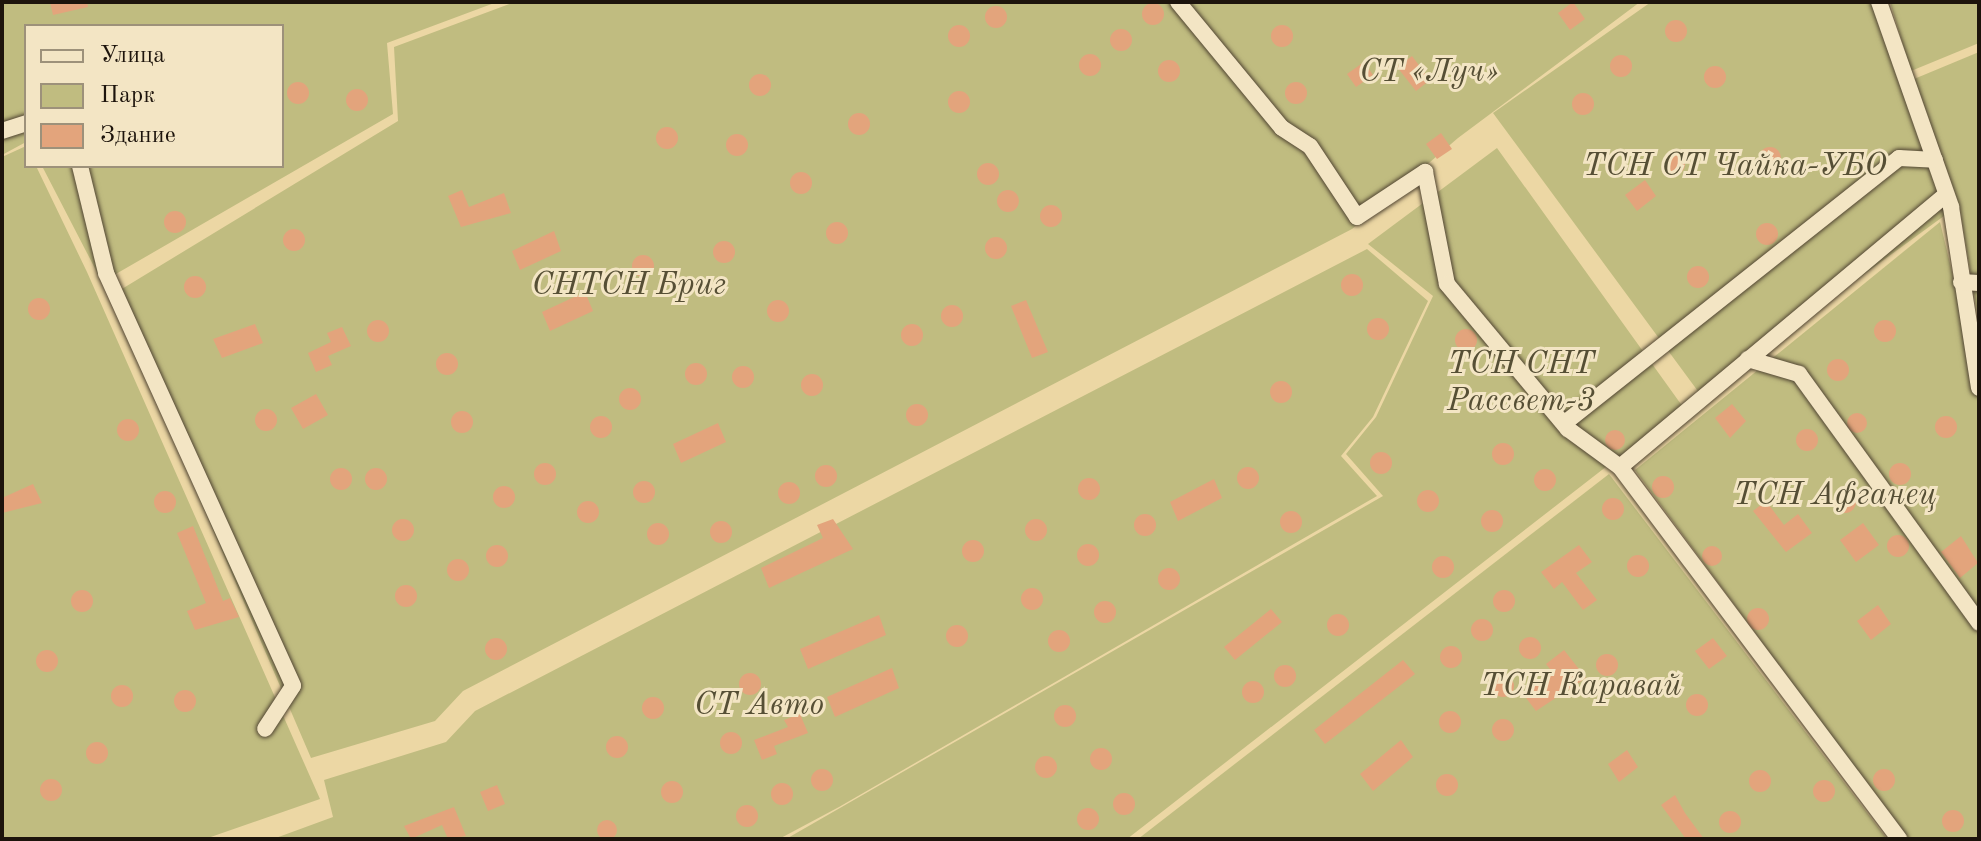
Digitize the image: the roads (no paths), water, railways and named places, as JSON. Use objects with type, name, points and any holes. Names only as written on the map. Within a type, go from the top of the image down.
[{"type":"street","points":[[1178,2],[1282,128],[1310,146],[1357,217],[1425,172],[1447,284],[1566,422],[1620,467],[1899,839]]},
{"type":"street","points":[[1879,2],[1945,195],[1979,388]]},
{"type":"street","points":[[2,131],[24,124]]},
{"type":"street","points":[[1566,422],[1899,158],[1935,160]]},
{"type":"street","points":[[80,168],[106,273],[293,686],[265,729]]},
{"type":"street","points":[[1620,467],[1945,195]]},
{"type":"street","points":[[1961,282],[1979,283]]},
{"type":"street","points":[[1748,359],[1799,374],[1979,623]]},
{"type":"park label","name":"СТ «Луч»","points":[[1429,73]]},
{"type":"park label","name":"ТСН СТ Чайка-УБО","points":[[1735,167]]},
{"type":"park label","name":"СНТСН Бриг","points":[[629,286]]},
{"type":"park label","name":"ТСН СНТ Рассвет-3","points":[[1521,384]]},
{"type":"park label","name":"ТСН Афганец","points":[[1835,496]]},
{"type":"park label","name":"ТСН Каравай","points":[[1581,687]]},
{"type":"park label","name":"СТ Авто","points":[[759,706]]}]
